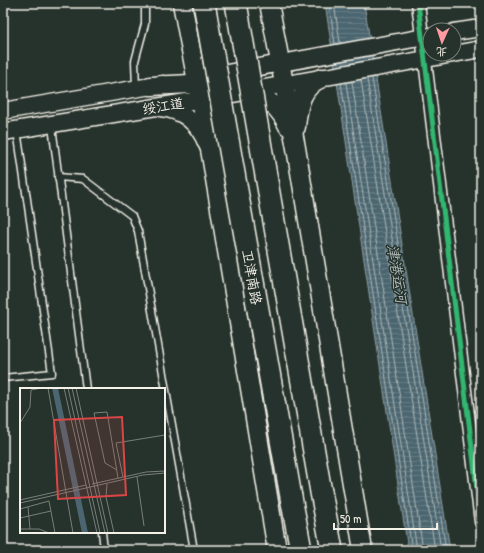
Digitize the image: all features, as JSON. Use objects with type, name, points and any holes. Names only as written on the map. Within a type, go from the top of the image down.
[{"type":"highway","name":"卫津南路","points":[[204,3],[301,550]]},
{"type":"highway","points":[[236,3],[332,550]]},
{"type":"main road","points":[[182,3],[211,155],[277,550]]},
{"type":"main road","points":[[269,3],[296,148],[363,550]]},
{"type":"main road","points":[[462,31],[481,28]]},
{"type":"main road","points":[[282,74],[319,55],[422,38]]},
{"type":"main road","name":"绥江道","points":[[462,52],[481,49]]},
{"type":"main road","name":"绥江道","points":[[10,131],[153,107],[197,88],[282,74],[322,78],[422,60]]},
{"type":"main road","name":"绥江道","points":[[249,91],[282,74]]},
{"type":"main road","points":[[296,148],[298,115],[301,99],[309,85],[322,78]]},
{"type":"main road","points":[[143,87],[197,88],[228,86],[249,91],[263,97],[278,110],[285,119],[296,148]]},
{"type":"main road","name":"绥江道","points":[[3,111],[143,87]]},
{"type":"main road","points":[[211,155],[214,133],[221,117],[230,105],[249,91]]},
{"type":"main road","points":[[153,107],[175,111],[190,120],[202,134],[211,155]]},
{"type":"street","points":[[418,3],[422,22]]},
{"type":"street","points":[[425,62],[481,522]]},
{"type":"lane","points":[[143,87],[135,61],[145,24],[145,3]]},
{"type":"lane","points":[[52,124],[86,388]]},
{"type":"lane","points":[[3,378],[52,373],[10,131]]},
{"type":"lane","points":[[58,177],[83,179],[132,216],[138,231],[194,550]]},
{"type":"lane","points":[[102,533],[104,550]]},
{"type":"water","name":"津港运河","points":[[325,3],[364,3],[450,550],[408,550]]},
{"type":"cycle path","points":[[418,3],[481,522]]}]
